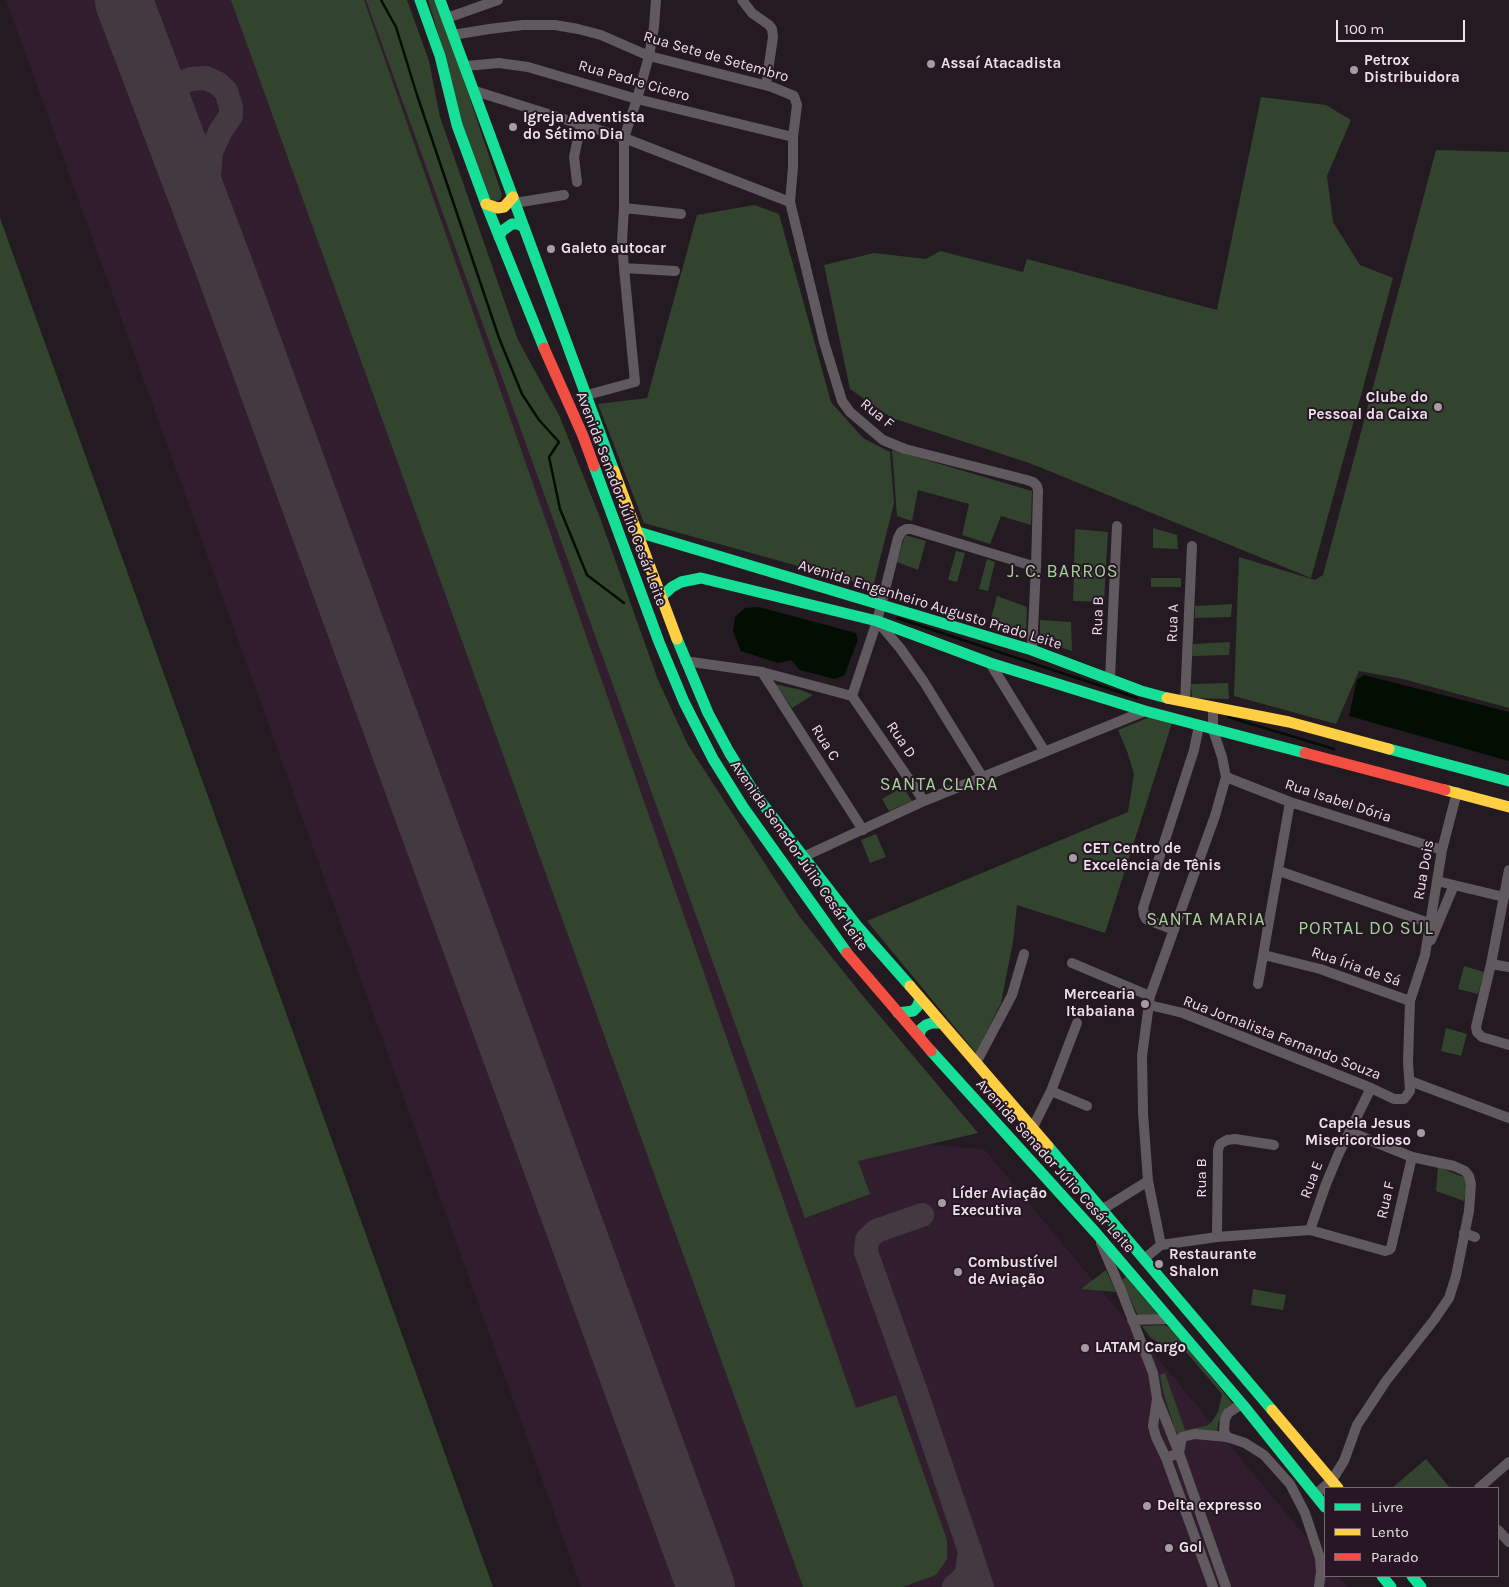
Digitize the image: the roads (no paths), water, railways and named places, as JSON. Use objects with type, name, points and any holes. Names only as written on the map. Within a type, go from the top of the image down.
[{"type":"main road","name":"Avenida Senador Júlio Cesár Leite","points":[[420,0],[440,56],[457,125],[486,204],[533,322],[583,436],[684,702],[713,759],[743,807],[842,947],[898,1013],[1096,1233],[1244,1406],[1324,1506]]},
{"type":"main road","name":"Avenida Senador Júlio Cesár Leite","points":[[440,0],[661,597],[708,713],[728,752],[755,794],[858,927],[1103,1209],[1335,1484]]},
{"type":"main road","points":[[486,204],[498,208],[504,207],[514,200]]},
{"type":"main road","points":[[499,237],[502,231],[512,224],[524,227]]},
{"type":"main road","name":"Avenida Engenheiro Augusto Prado Leite","points":[[638,532],[1032,650],[1141,691],[1213,708],[1289,722],[1509,780]]},
{"type":"main road","name":"Avenida Engenheiro Augusto Prado Leite","points":[[661,597],[681,582],[701,578],[877,621],[990,663],[1145,711],[1509,806]]},
{"type":"main road","points":[[898,1013],[913,1011],[920,1000]]},
{"type":"main road","points":[[919,1036],[926,1025],[941,1023]]},
{"type":"main road","points":[[1383,1577],[1391,1587]]},
{"type":"main road","points":[[1413,1577],[1422,1587]]},
{"type":"street","points":[[447,18],[498,0]]},
{"type":"street","points":[[587,395],[635,382],[622,241],[624,138],[649,56],[656,0],[663,0]]},
{"type":"street","points":[[742,0],[752,13],[772,29],[773,37],[766,86]]},
{"type":"street","name":"Rua Sete de Setembro","points":[[453,35],[523,25],[555,25],[578,29],[601,35],[649,56],[766,86],[794,96]]},
{"type":"street","name":"Rua Padre Cicero","points":[[466,66],[488,63],[510,64],[550,72],[637,99],[793,138]]},
{"type":"street","points":[[475,91],[624,138],[790,202]]},
{"type":"street","name":"Rua F","points":[[794,96],[797,105],[793,138],[790,202],[833,373],[842,401],[850,412],[883,440],[905,449],[1033,482],[1038,491],[1036,567]]},
{"type":"street","points":[[577,182],[574,157],[580,124]]},
{"type":"street","points":[[514,200],[564,195]]},
{"type":"street","points":[[624,208],[681,214]]},
{"type":"street","points":[[624,268],[675,270]]},
{"type":"street","name":"Rua B","points":[[1110,678],[1117,526]]},
{"type":"street","points":[[686,660],[762,672],[852,696],[877,621],[898,538],[901,532],[906,529],[1036,567],[1032,650]]},
{"type":"street","name":"Rua A","points":[[1185,702],[1192,546]]},
{"type":"street","points":[[877,621],[900,648],[924,682],[984,778]]},
{"type":"street","points":[[990,663],[1044,752]]},
{"type":"street","name":"Rua C","points":[[762,672],[863,830]]},
{"type":"street","name":"Rua D","points":[[852,696],[924,801]]},
{"type":"street","points":[[1161,1245],[1148,1181],[1143,1113],[1142,1056],[1149,1001],[1215,816],[1226,777],[1213,730],[1213,708]]},
{"type":"street","points":[[803,857],[924,801],[1145,711]]},
{"type":"street","points":[[1174,930],[1146,918],[1143,908],[1194,750],[1199,726]]},
{"type":"street","name":"Rua Isabel Dória","points":[[1226,777],[1290,802],[1442,850]]},
{"type":"street","name":"Rua Dois","points":[[1425,955],[1442,850],[1457,792]]},
{"type":"street","points":[[1258,984],[1290,802]]},
{"type":"street","points":[[1509,870],[1491,964],[1476,1027],[1477,1032],[1482,1037],[1509,1045]]},
{"type":"street","points":[[1279,871],[1430,922]]},
{"type":"street","points":[[1437,880],[1504,897]]},
{"type":"street","name":"Rua Dois","points":[[1404,1099],[1410,1090],[1408,1062],[1410,1001],[1425,955],[1454,885]]},
{"type":"street","points":[[976,1063],[1012,995],[1024,954]]},
{"type":"street","name":"Rua Íria de Sá","points":[[1264,955],[1320,969],[1410,1001]]},
{"type":"street","name":"Rua Jornalista Fernando Souza","points":[[1072,963],[1149,1001],[1216,1025],[1394,1098],[1404,1099]]},
{"type":"street","points":[[1491,964],[1509,967]]},
{"type":"street","points":[[1032,1129],[1051,1091],[1077,1023]]},
{"type":"street","points":[[1410,1081],[1509,1118]]},
{"type":"street","name":"Rua E","points":[[1310,1230],[1339,1153],[1371,1088]]},
{"type":"street","points":[[1051,1091],[1087,1106]]},
{"type":"street","points":[[1335,1484],[1357,1425],[1386,1381],[1449,1298],[1456,1276],[1469,1211],[1472,1184],[1465,1171],[1454,1166],[1412,1157],[1350,1132]]},
{"type":"street","name":"Rua B","points":[[1217,1237],[1218,1150],[1220,1144],[1227,1140],[1235,1139],[1274,1145]]},
{"type":"street","name":"Rua F","points":[[1310,1230],[1385,1251],[1389,1250],[1412,1157]]},
{"type":"street","points":[[1103,1209],[1148,1181]]},
{"type":"street","points":[[1144,1259],[1161,1245],[1217,1237],[1310,1230]]},
{"type":"street","points":[[1096,1233],[1152,1373],[1157,1398],[1226,1587]]},
{"type":"street","points":[[1464,1233],[1475,1237]]},
{"type":"street","points":[[1132,1320],[1170,1319]]},
{"type":"street","points":[[1157,1398],[1154,1426],[1156,1437],[1166,1458],[1213,1587]]},
{"type":"street","points":[[1227,1437],[1224,1431],[1224,1419],[1228,1413],[1237,1407],[1244,1406]]},
{"type":"street","points":[[1178,1453],[1182,1437],[1195,1434],[1227,1437],[1245,1443],[1264,1455],[1283,1475],[1305,1513],[1320,1558],[1322,1572],[1318,1587]]},
{"type":"street","points":[[1166,1458],[1178,1453]]},
{"type":"street","points":[[1480,1487],[1509,1462]]},
{"type":"street","points":[[1315,1495],[1324,1490]]},
{"type":"street","points":[[1499,1531],[1509,1542]]},
{"type":"waterway","points":[[381,0],[396,27],[499,338],[522,394],[539,420],[559,442],[549,457],[560,509],[587,575],[624,603]]},
{"type":"waterway","points":[[897,618],[1137,698]]},
{"type":"waterway","points":[[1228,717],[1334,749]]},
{"type":"place","name":"Assaí Atacadista","points":[[931,64]]},
{"type":"place","name":"Petrox Distribuidora","points":[[1354,70]]},
{"type":"place","name":"Igreja Adventista do Sétimo Dia","points":[[513,127]]},
{"type":"place","name":"Galeto autocar","points":[[551,249]]},
{"type":"place","name":"Clube do Pessoal da Caixa","points":[[1438,407]]},
{"type":"place","name":"CET Centro de Excelência de Tênis","points":[[1073,858]]},
{"type":"place","name":"Mercearia Itabaiana","points":[[1145,1004]]},
{"type":"place","name":"Capela Jesus Misericordioso","points":[[1421,1133]]},
{"type":"place","name":"Líder Aviação Executiva","points":[[942,1203]]},
{"type":"place","name":"Restaurante Shalon","points":[[1159,1264]]},
{"type":"place","name":"Combustível de Aviação","points":[[958,1272]]},
{"type":"place","name":"LATAM Cargo","points":[[1085,1348]]},
{"type":"place","name":"Delta expresso","points":[[1147,1506]]},
{"type":"place","name":"Gol","points":[[1169,1548]]},
{"type":"district","name":"J. C. BARROS","points":[[1063,572]]},
{"type":"district","name":"SANTA CLARA","points":[[939,785]]},
{"type":"district","name":"SANTA MARIA","points":[[1206,920]]},
{"type":"district","name":"PORTAL DO SUL","points":[[1366,929]]}]
